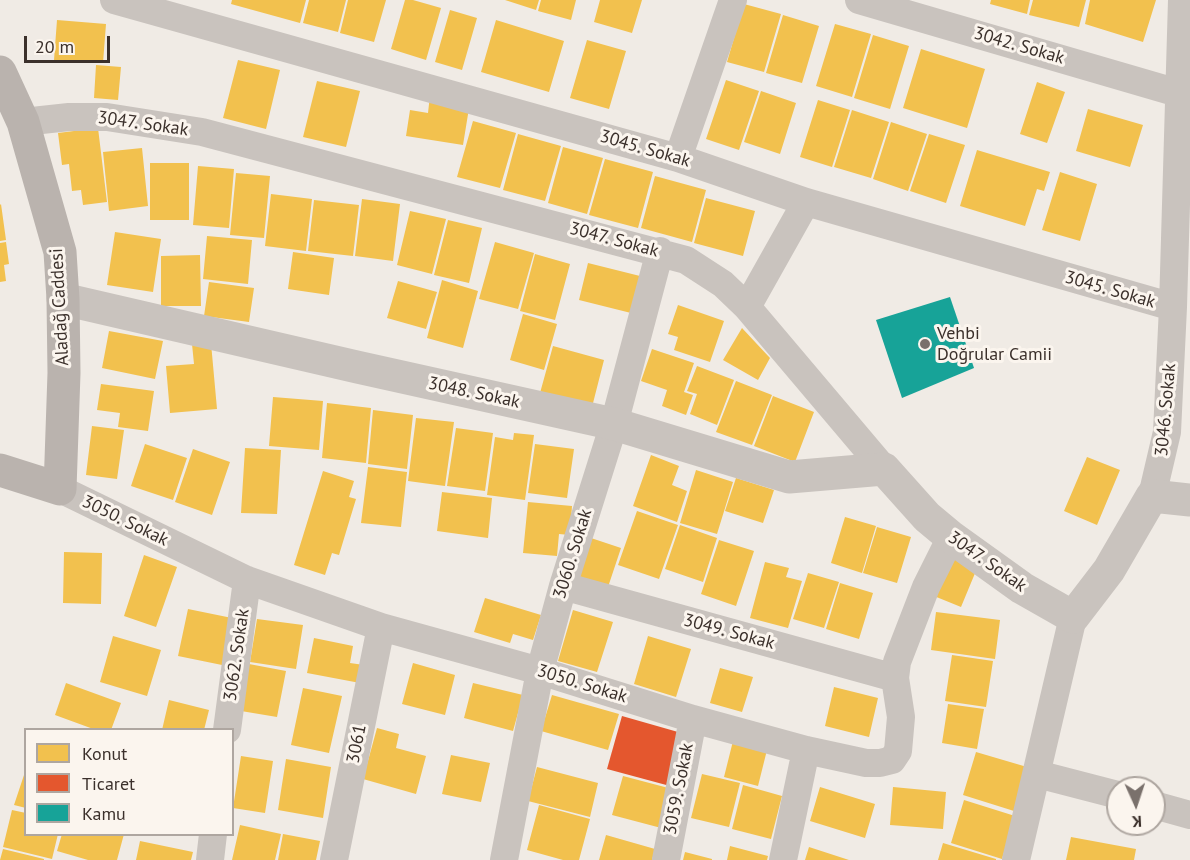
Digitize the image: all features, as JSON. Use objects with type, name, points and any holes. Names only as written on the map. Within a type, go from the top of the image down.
[{"type":"main road","name":"Aladağ Caddesi","points":[[0,72],[23,122],[60,252],[64,373],[60,489]]},
{"type":"main road","points":[[0,470],[60,489]]},
{"type":"street","name":"3045. Sokak","points":[[114,0],[678,158],[806,202],[1173,307]]},
{"type":"street","points":[[678,158],[733,0]]},
{"type":"street","name":"3042. Sokak","points":[[860,0],[1178,93]]},
{"type":"street","name":"3046. Sokak","points":[[1016,860],[1073,617],[1109,570],[1152,496],[1167,432],[1182,0]]},
{"type":"street","name":"3047. Sokak","points":[[23,122],[69,117],[107,117],[202,132],[660,251],[686,260],[709,273],[747,308],[927,517],[1022,588],[1073,617]]},
{"type":"street","points":[[747,308],[806,202]]},
{"type":"street","name":"3060. Sokak","points":[[504,860],[540,672],[563,586],[614,424],[660,251]]},
{"type":"street","name":"3048. Sokak","points":[[63,299],[614,424],[789,477],[884,468]]},
{"type":"street","name":"3050. Sokak","points":[[60,489],[247,580],[381,627],[540,672],[693,719],[806,750],[866,763],[892,760],[898,751],[901,740],[901,717],[895,678],[903,643],[938,561],[951,537]]},
{"type":"street","points":[[1152,496],[1190,500]]},
{"type":"street","name":"3062. Sokak","points":[[227,728],[247,580]]},
{"type":"street","name":"3049. Sokak","points":[[563,586],[895,678]]},
{"type":"street","name":"3061","points":[[334,860],[381,627]]},
{"type":"street","name":"3059. Sokak","points":[[666,860],[693,719]]},
{"type":"street","points":[[783,860],[806,750]]},
{"type":"street","points":[[1037,774],[1106,792]]},
{"type":"street","points":[[1166,808],[1190,815]]},
{"type":"street","points":[[210,860],[213,836]]},
{"type":"building: Konut","points":[[232,0],[306,0],[300,23],[231,4]]},
{"type":"building: Konut","points":[[309,0],[346,0],[338,32],[303,23]]},
{"type":"building: Konut","points":[[348,0],[386,0],[374,42],[340,33]]},
{"type":"building: Konut","points":[[405,0],[441,8],[426,60],[391,49]]},
{"type":"building: Konut","points":[[505,0],[539,0],[536,10]]},
{"type":"building: Konut","points":[[541,0],[576,0],[571,20],[538,11]]},
{"type":"building: Konut","points":[[600,0],[642,0],[632,33],[594,22]]},
{"type":"building: Konut","points":[[991,0],[1030,0],[1027,14],[990,4]]},
{"type":"building: Konut","points":[[1033,0],[1086,0],[1079,27],[1029,15]]},
{"type":"building: Konut","points":[[1090,0],[1156,0],[1143,42],[1085,24]]},
{"type":"building: Konut","points":[[744,4],[781,14],[764,72],[727,62]]},
{"type":"building: Konut","points":[[450,10],[477,18],[462,70],[435,62]]},
{"type":"building: Konut","points":[[783,15],[819,26],[802,83],[766,73]]},
{"type":"building: Konut","points":[[57,20],[106,24],[103,63],[54,60]]},
{"type":"building: Konut","points":[[496,20],[564,41],[549,92],[481,72]]},
{"type":"building: Konut","points":[[835,24],[871,34],[852,97],[816,86]]},
{"type":"building: Konut","points":[[873,35],[909,46],[890,109],[854,98]]},
{"type":"building: Konut","points":[[587,40],[626,51],[609,109],[570,98]]},
{"type":"building: Konut","points":[[921,49],[985,69],[967,128],[903,108]]},
{"type":"building: Konut","points":[[238,60],[280,70],[266,129],[223,118]]},
{"type":"building: Konut","points":[[96,65],[121,67],[118,100],[94,98]]},
{"type":"building: Konut","points":[[726,80],[759,91],[739,150],[706,139]]},
{"type":"building: Konut","points":[[317,81],[360,91],[346,147],[303,137]]},
{"type":"building: Konut","points":[[1037,82],[1065,92],[1047,143],[1020,134]]},
{"type":"building: Konut","points":[[761,91],[796,103],[780,154],[744,142]]},
{"type":"building: Konut","points":[[430,95],[470,102],[463,145],[406,136],[410,110],[428,113]]},
{"type":"building: Konut","points":[[818,100],[850,110],[832,167],[800,157]]},
{"type":"building: Konut","points":[[1088,109],[1143,125],[1130,167],[1076,151]]},
{"type":"building: Konut","points":[[852,110],[889,122],[871,178],[834,167]]},
{"type":"building: Konut","points":[[473,121],[516,133],[500,188],[457,177]]},
{"type":"building: Konut","points":[[891,122],[927,134],[908,191],[873,179]]},
{"type":"building: Konut","points":[[98,128],[107,202],[83,205],[81,190],[72,191],[69,164],[62,165],[58,133]]},
{"type":"building: Konut","points":[[518,134],[561,146],[545,201],[503,190]]},
{"type":"building: Konut","points":[[929,134],[965,145],[946,203],[910,191]]},
{"type":"building: Konut","points":[[563,147],[603,158],[587,214],[548,203]]},
{"type":"building: Konut","points":[[142,148],[148,206],[109,211],[103,152]]},
{"type":"building: Konut","points":[[977,150],[1050,172],[1044,191],[1037,189],[1025,226],[960,206]]},
{"type":"building: Konut","points":[[605,159],[653,172],[638,228],[589,215]]},
{"type":"building: Konut","points":[[150,163],[189,163],[189,220],[150,220]]},
{"type":"building: Konut","points":[[198,166],[234,169],[229,228],[193,225]]},
{"type":"building: Konut","points":[[1060,172],[1097,184],[1080,241],[1042,230]]},
{"type":"building: Konut","points":[[236,173],[270,176],[264,238],[230,235]]},
{"type":"building: Konut","points":[[655,176],[706,190],[692,242],[641,228]]},
{"type":"building: Konut","points":[[271,194],[312,199],[306,251],[265,246]]},
{"type":"building: Konut","points":[[706,198],[755,211],[743,256],[694,243]]},
{"type":"building: Konut","points":[[362,199],[400,204],[393,261],[355,256]]},
{"type":"building: Konut","points":[[314,200],[359,205],[353,256],[308,251]]},
{"type":"building: Konut","points":[[0,205],[6,240],[0,241]]},
{"type":"building: Konut","points":[[410,211],[446,219],[432,274],[397,265]]},
{"type":"building: Konut","points":[[448,220],[482,228],[469,283],[434,275]]},
{"type":"building: Konut","points":[[115,232],[161,239],[153,292],[107,285]]},
{"type":"building: Konut","points":[[207,236],[252,240],[248,284],[203,279]]},
{"type":"building: Konut","points":[[6,242],[9,264],[4,265],[6,281],[0,282],[0,243]]},
{"type":"building: Konut","points":[[495,242],[534,253],[518,309],[479,299]]},
{"type":"building: Konut","points":[[293,252],[334,258],[329,295],[288,289]]},
{"type":"building: Konut","points":[[535,254],[570,264],[555,320],[520,311]]},
{"type":"building: Konut","points":[[200,255],[201,306],[161,306],[161,256]]},
{"type":"building: Konut","points":[[588,263],[640,276],[631,313],[579,300]]},
{"type":"building: Konut","points":[[442,280],[478,291],[463,348],[427,338]]},
{"type":"building: Konut","points":[[398,281],[437,292],[426,329],[387,318]]},
{"type":"building: Konut","points":[[209,282],[254,288],[249,322],[204,316]]},
{"type":"building: Konut","points":[[678,305],[724,321],[710,362],[674,350],[678,337],[668,334]]},
{"type":"building: Konut","points":[[523,314],[557,324],[544,370],[510,360]]},
{"type":"building: Konut","points":[[742,328],[770,358],[758,380],[723,360]]},
{"type":"building: Konut","points":[[109,331],[163,341],[155,379],[102,368]]},
{"type":"building: Konut","points":[[211,343],[217,409],[170,413],[166,366],[194,364],[192,344]]},
{"type":"building: Konut","points":[[553,346],[604,360],[592,407],[540,393]]},
{"type":"building: Konut","points":[[652,349],[694,363],[684,392],[693,395],[686,415],[662,406],[667,390],[641,381]]},
{"type":"building: Konut","points":[[697,366],[734,380],[717,425],[690,414],[697,394],[687,391]]},
{"type":"building: Konut","points":[[736,381],[772,395],[752,445],[716,432]]},
{"type":"building: Konut","points":[[101,384],[154,391],[148,431],[118,427],[120,413],[97,410]]},
{"type":"building: Konut","points":[[773,396],[814,412],[795,462],[754,446]]},
{"type":"building: Konut","points":[[273,397],[323,401],[319,450],[269,446]]},
{"type":"building: Konut","points":[[327,403],[371,408],[366,463],[322,458]]},
{"type":"building: Konut","points":[[373,410],[413,415],[407,469],[368,464]]},
{"type":"building: Konut","points":[[416,418],[454,422],[445,486],[408,481]]},
{"type":"building: Konut","points":[[92,426],[124,430],[117,479],[86,475]]},
{"type":"building: Konut","points":[[456,428],[493,433],[485,491],[447,486]]},
{"type":"building: Konut","points":[[514,433],[534,435],[525,500],[487,495],[495,437],[513,440]]},
{"type":"building: Konut","points":[[145,444],[187,458],[173,500],[131,486]]},
{"type":"building: Konut","points":[[535,444],[574,449],[567,498],[528,493]]},
{"type":"building: Konut","points":[[245,448],[281,450],[277,514],[241,513]]},
{"type":"building: Konut","points":[[193,449],[230,462],[212,515],[175,502]]},
{"type":"building: Konut","points":[[651,455],[679,466],[672,485],[687,491],[677,522],[633,506]]},
{"type":"building: Konut","points":[[1087,457],[1120,470],[1097,525],[1064,511]]},
{"type":"building: Konut","points":[[368,467],[407,472],[401,527],[361,523]]},
{"type":"building: Konut","points":[[696,470],[733,482],[717,534],[680,523]]},
{"type":"building: Konut","points":[[323,471],[354,481],[349,497],[356,499],[339,555],[332,553],[325,575],[294,565]]},
{"type":"building: Konut","points":[[736,478],[774,490],[763,523],[725,511]]},
{"type":"building: Konut","points":[[442,492],[492,498],[488,538],[437,531]]},
{"type":"building: Konut","points":[[528,502],[572,506],[570,535],[559,534],[557,556],[523,553]]},
{"type":"building: Konut","points":[[637,511],[678,525],[659,579],[618,565]]},
{"type":"building: Konut","points":[[845,517],[876,526],[862,573],[831,563]]},
{"type":"building: Konut","points":[[680,525],[717,538],[703,582],[665,569]]},
{"type":"building: Konut","points":[[877,527],[911,537],[897,583],[863,573]]},
{"type":"building: Konut","points":[[585,536],[621,548],[607,590],[572,578]]},
{"type":"building: Konut","points":[[719,540],[754,551],[736,606],[701,594]]},
{"type":"building: Konut","points":[[64,552],[102,553],[101,604],[63,603]]},
{"type":"building: Konut","points":[[144,555],[177,567],[156,627],[124,616]]},
{"type":"building: Konut","points":[[950,555],[978,566],[961,607],[934,596]]},
{"type":"building: Konut","points":[[765,562],[789,568],[786,577],[802,581],[788,628],[750,618]]},
{"type":"building: Konut","points":[[808,573],[839,582],[824,628],[793,619]]},
{"type":"building: Konut","points":[[840,583],[873,593],[859,639],[826,629]]},
{"type":"building: Konut","points":[[485,598],[541,615],[533,640],[513,634],[510,643],[474,632]]},
{"type":"building: Konut","points":[[188,609],[232,618],[222,665],[178,656]]},
{"type":"building: Konut","points":[[573,610],[613,622],[597,672],[558,661]]},
{"type":"building: Konut","points":[[936,612],[1000,620],[995,659],[931,650]]},
{"type":"building: Konut","points":[[257,619],[303,625],[296,669],[250,662]]},
{"type":"building: Konut","points":[[113,636],[161,650],[147,696],[100,682]]},
{"type":"building: Konut","points":[[648,636],[691,649],[676,697],[634,684]]},
{"type":"building: Konut","points":[[314,638],[353,646],[350,663],[364,665],[360,683],[307,673]]},
{"type":"building: Konut","points":[[952,655],[993,661],[986,707],[945,701]]},
{"type":"building: Konut","points":[[413,663],[455,675],[445,715],[402,704]]},
{"type":"building: Konut","points":[[249,664],[286,671],[277,717],[241,711]]},
{"type":"building: Konut","points":[[720,668],[753,677],[742,712],[710,703]]},
{"type":"building: Konut","points":[[66,683],[121,703],[112,728],[91,728],[55,715]]},
{"type":"building: Konut","points":[[473,683],[523,695],[513,731],[464,718]]},
{"type":"building: Konut","points":[[834,687],[878,698],[869,737],[825,726]]},
{"type":"building: Konut","points":[[303,688],[342,696],[329,753],[291,745]]},
{"type":"building: Konut","points":[[552,695],[619,714],[608,750],[541,731]]},
{"type":"building: Konut","points":[[169,700],[209,710],[204,728],[162,728]]},
{"type":"building: Konut","points":[[948,704],[984,709],[977,749],[942,743]]},
{"type":"building: Konut","points":[[377,728],[399,734],[396,748],[426,756],[416,794],[363,779]]},
{"type":"building: Konut","points":[[733,741],[767,750],[758,786],[724,777]]},
{"type":"building: Konut","points":[[976,752],[1027,767],[1014,811],[963,795]]},
{"type":"building: Konut","points":[[451,755],[490,763],[481,802],[442,794]]},
{"type":"building: Konut","points":[[241,756],[273,761],[265,813],[234,808]]},
{"type":"building: Konut","points":[[286,759],[331,767],[323,818],[278,810]]},
{"type":"building: Konut","points":[[537,767],[598,783],[590,817],[528,801]]},
{"type":"building: Konut","points":[[702,774],[740,783],[729,827],[691,818]]},
{"type":"building: Konut","points":[[24,775],[24,808],[14,805]]},
{"type":"building: Konut","points":[[623,776],[676,790],[665,829],[612,815]]},
{"type":"building: Konut","points":[[743,785],[782,796],[771,839],[732,829]]},
{"type":"building: Konut","points":[[820,787],[875,804],[865,838],[810,821]]},
{"type":"building: Konut","points":[[893,787],[946,792],[943,829],[890,825]]},
{"type":"building: Konut","points":[[964,800],[1015,816],[1002,859],[951,843]]},
{"type":"building: Konut","points":[[539,805],[590,819],[579,860],[563,860],[527,850]]},
{"type":"building: Konut","points":[[12,810],[24,813],[24,836],[58,836],[52,859],[3,847]]},
{"type":"building: Konut","points":[[240,825],[281,834],[275,860],[232,860]]},
{"type":"building: Konut","points":[[283,834],[320,841],[316,860],[278,860]]},
{"type":"building: Konut","points":[[606,835],[655,849],[652,860],[599,860]]},
{"type":"building: Konut","points":[[61,836],[123,836],[117,860],[88,860],[57,851]]},
{"type":"building: Konut","points":[[1071,837],[1136,849],[1134,860],[1066,860]]},
{"type":"building: Konut","points":[[140,841],[193,852],[191,860],[136,860]]},
{"type":"building: Konut","points":[[943,843],[996,859],[996,860],[938,860]]},
{"type":"building: Konut","points":[[730,846],[768,856],[767,860],[727,860]]},
{"type":"building: Konut","points":[[809,847],[849,860],[805,860]]},
{"type":"building: Konut","points":[[3,849],[44,859],[44,860],[0,860]]},
{"type":"building: Konut","points":[[685,852],[712,859],[712,860],[683,860]]},
{"type":"building: Ticaret","points":[[622,716],[685,734],[670,786],[607,769]]},
{"type":"building: Kamu","name":"Vehbi Doğrular Camii","points":[[950,297],[974,368],[902,398],[876,320]]},
{"type":"place","name":"Vehbi Doğrular Camii","points":[[925,344]]}]
